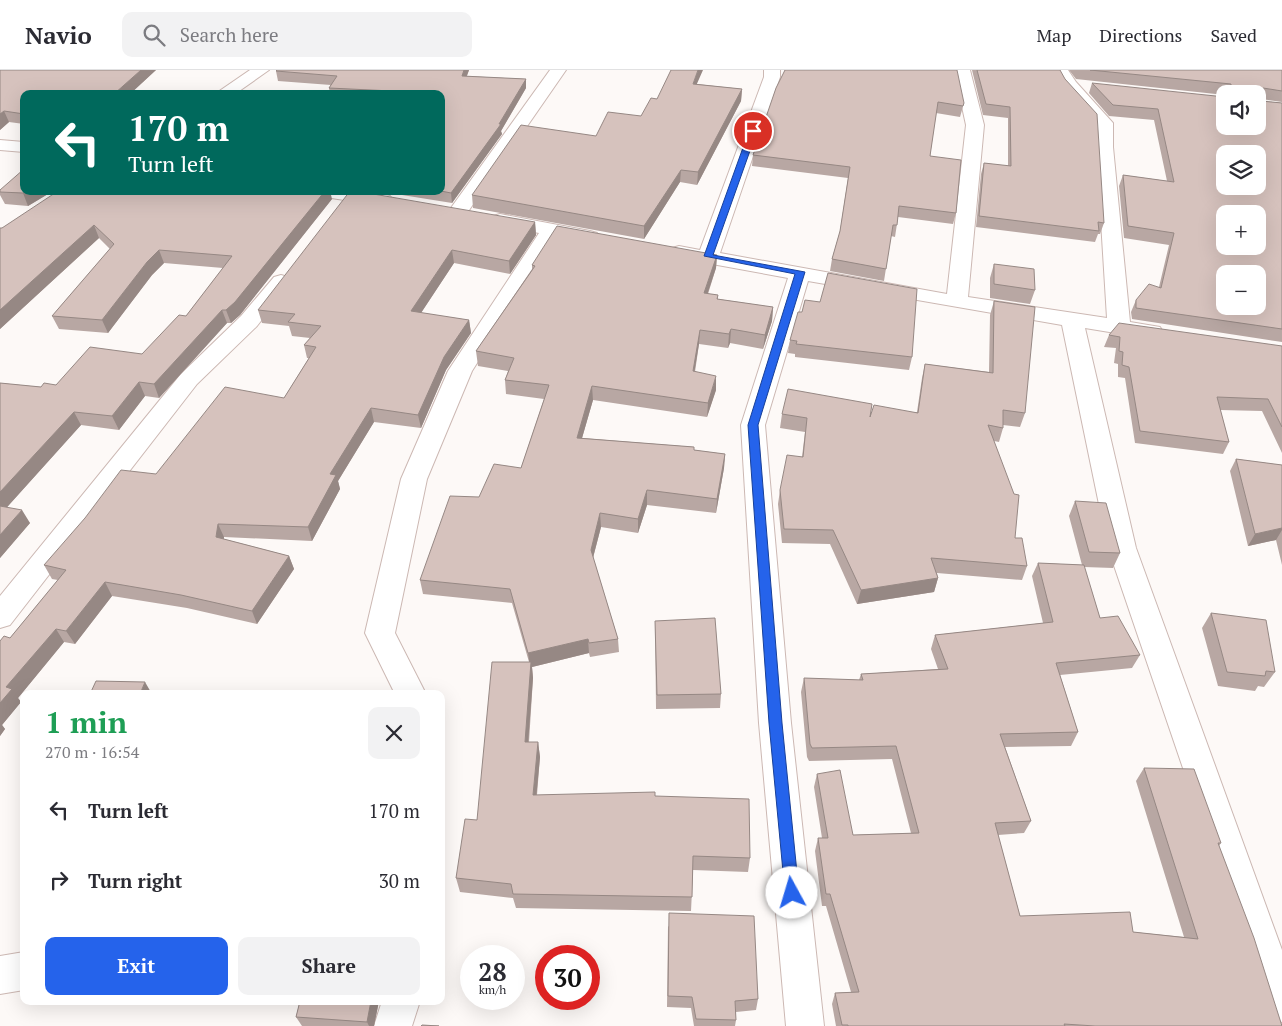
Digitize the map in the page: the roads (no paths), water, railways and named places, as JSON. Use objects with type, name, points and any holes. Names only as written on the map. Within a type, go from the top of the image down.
[{"type":"street","points":[[229,90],[261,70]]},
{"type":"street","points":[[558,70],[449,210],[551,231],[610,240]]},
{"type":"street","points":[[708,256],[772,78],[772,70]]},
{"type":"street","points":[[957,302],[975,125],[962,70]]},
{"type":"street","points":[[1064,78],[1098,88]]},
{"type":"street","points":[[1064,78],[1104,123],[1104,147],[1118,327]]},
{"type":"street","points":[[0,145],[20,146]]},
{"type":"street","points":[[336,199],[403,204]]},
{"type":"street","points":[[409,690],[380,633],[414,479],[460,371],[551,231]]},
{"type":"street","points":[[659,248],[800,272],[957,302],[1176,335]]},
{"type":"street","points":[[0,617],[189,379],[249,321],[292,266]]},
{"type":"street","points":[[800,272],[753,425],[775,723],[805,1026]]},
{"type":"street","points":[[1072,320],[1122,548],[1282,1003]]},
{"type":"street","points":[[0,975],[20,972]]},
{"type":"street","points":[[393,1026],[400,1005]]}]
